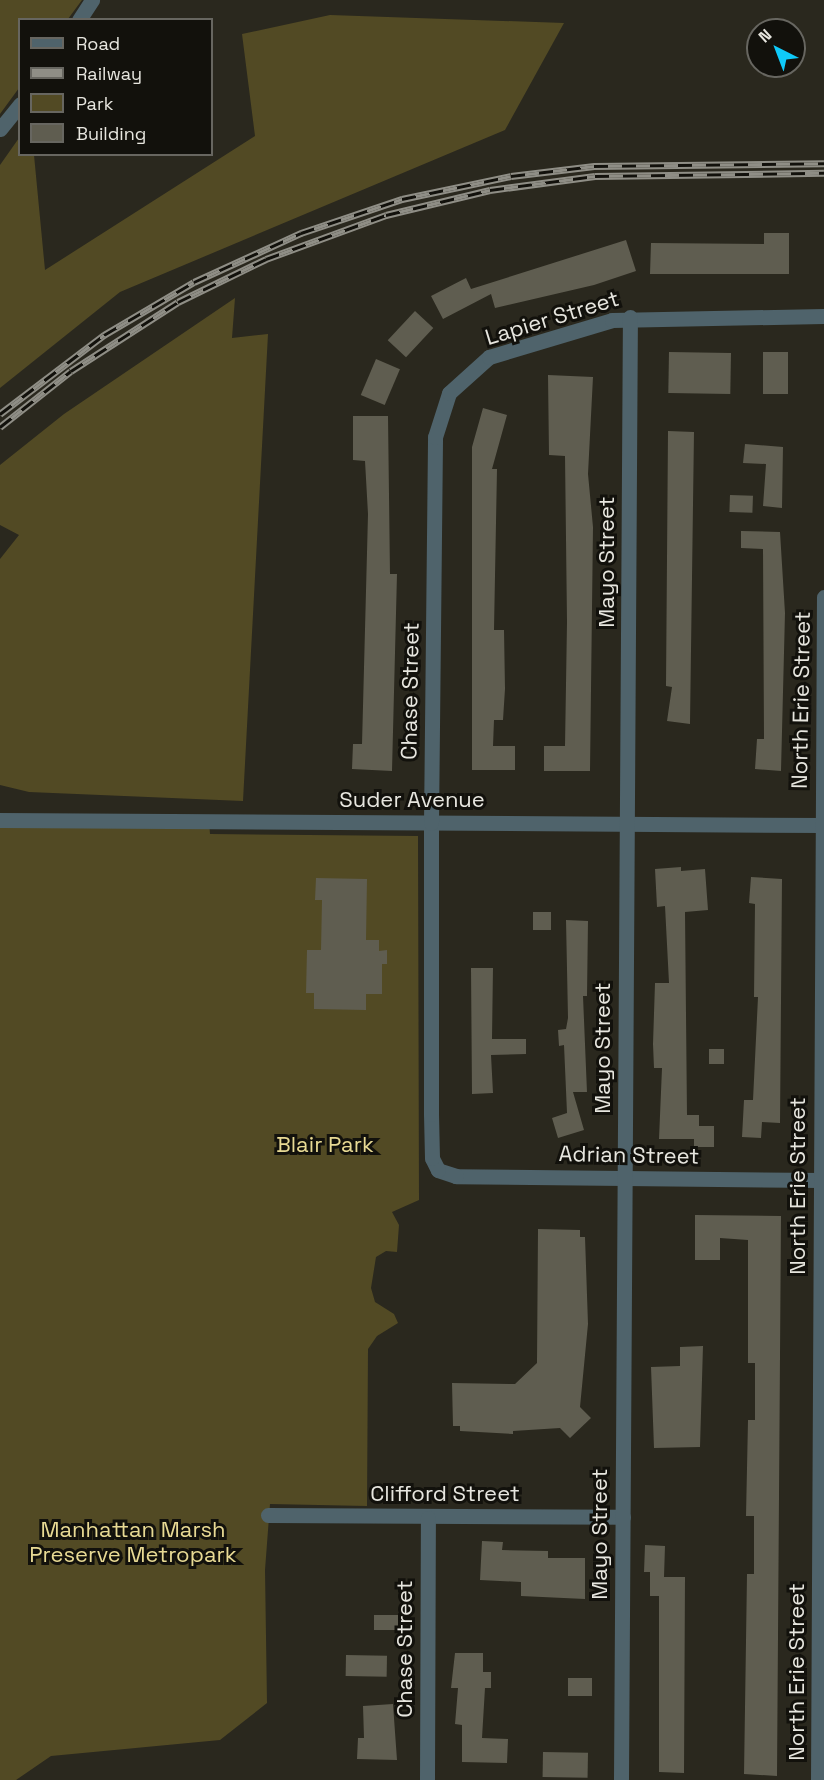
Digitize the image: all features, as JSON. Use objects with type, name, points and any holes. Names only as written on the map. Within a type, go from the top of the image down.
[{"type":"street","points":[[80,18],[92,0]]},
{"type":"street","points":[[0,129],[18,106]]},
{"type":"street","name":"Lapier Street","points":[[449,393],[475,366],[507,350],[630,317],[824,316]]},
{"type":"street","name":"Mayo Street","points":[[621,1780],[630,317]]},
{"type":"street","name":"Chase Street","points":[[438,1170],[432,1158],[431,1125],[435,438],[449,393]]},
{"type":"street","name":"North Erie Street","points":[[819,1778],[824,597]]},
{"type":"street","name":"Suder Avenue","points":[[0,820],[823,825]]},
{"type":"street","name":"Adrian Street","points":[[438,1170],[456,1176],[821,1180]]},
{"type":"street","name":"Clifford Street","points":[[268,1515],[428,1518],[622,1517]]},
{"type":"street","name":"Chase Street","points":[[427,1780],[428,1518]]},
{"type":"green space","points":[[0,0],[82,0],[69,18],[18,18],[18,89],[0,114]]},
{"type":"green space","points":[[330,15],[564,23],[505,130],[120,292],[0,388],[0,165],[18,139],[18,156],[34,156],[45,270],[255,136],[242,34]]},
{"type":"green space","points":[[235,298],[232,338],[268,334],[243,801],[29,792],[0,785],[0,559],[19,535],[0,525],[0,465],[64,414]]},
{"type":"green space","name":"Manhattan Marsh Preserve Metropark","points":[[0,820],[209,821],[210,834],[418,836],[419,1200],[392,1212],[399,1225],[397,1252],[386,1251],[376,1257],[371,1288],[375,1302],[394,1314],[398,1323],[377,1336],[368,1349],[367,1506],[270,1504],[265,1570],[267,1703],[220,1740],[51,1756],[16,1780],[0,1780]]},
{"type":"building","points":[[764,233],[789,233],[789,274],[650,274],[651,243],[764,244]]},
{"type":"building","points":[[626,240],[636,271],[594,285],[495,308],[491,294],[443,319],[431,296],[466,278],[471,289]]},
{"type":"building","points":[[415,311],[433,328],[406,357],[388,340]]},
{"type":"building","points":[[669,352],[731,353],[730,394],[668,393]]},
{"type":"building","points":[[763,352],[788,352],[788,394],[763,394]]},
{"type":"building","points":[[376,359],[400,369],[385,405],[361,395]]},
{"type":"building","points":[[548,375],[593,377],[588,474],[593,527],[590,771],[544,771],[544,746],[565,746],[567,622],[565,456],[549,455]]},
{"type":"building","points":[[483,408],[507,415],[492,469],[497,469],[494,630],[504,630],[505,689],[503,720],[494,720],[493,746],[515,746],[515,770],[472,770],[472,447]]},
{"type":"building","points":[[353,416],[388,416],[390,574],[397,574],[392,771],[352,769],[353,744],[362,744],[368,514],[365,461],[353,460]]},
{"type":"building","points":[[668,431],[694,432],[690,724],[667,721],[672,687],[666,686]]},
{"type":"building","points":[[745,444],[783,447],[782,508],[763,506],[766,464],[743,463]]},
{"type":"building","points":[[730,495],[753,496],[752,513],[729,512]]},
{"type":"building","points":[[741,531],[780,532],[785,613],[781,771],[755,769],[757,739],[764,739],[763,549],[741,548]]},
{"type":"building","points":[[681,867],[681,871],[705,869],[708,910],[685,912],[687,1115],[699,1115],[699,1126],[714,1126],[714,1147],[694,1147],[694,1139],[659,1139],[662,1068],[654,1068],[655,983],[669,983],[665,906],[657,907],[655,869]]},
{"type":"building","points":[[751,877],[782,879],[780,1123],[762,1122],[761,1138],[742,1137],[744,1100],[753,1100],[758,997],[754,997],[755,904],[749,903]]},
{"type":"building","points":[[316,878],[367,879],[366,940],[379,940],[379,951],[387,950],[387,964],[382,964],[382,994],[366,994],[366,1010],[314,1009],[314,993],[306,993],[307,950],[321,950],[322,900],[315,900]]},
{"type":"building","points":[[533,912],[551,912],[551,930],[533,930]]},
{"type":"building","points":[[566,920],[588,921],[587,996],[583,996],[587,1092],[573,1092],[584,1130],[558,1138],[552,1118],[567,1113],[564,1045],[559,1046],[558,1030],[566,1029],[568,1018]]},
{"type":"building","points":[[471,968],[493,968],[492,1039],[526,1039],[526,1054],[491,1055],[493,1093],[472,1094]]},
{"type":"building","points":[[709,1049],[724,1049],[724,1064],[709,1064]]},
{"type":"building","points":[[695,1215],[781,1216],[777,1776],[744,1774],[747,1574],[754,1574],[754,1516],[746,1516],[748,1420],[755,1420],[755,1363],[748,1363],[748,1240],[720,1238],[720,1260],[695,1260]]},
{"type":"building","points":[[538,1229],[580,1230],[580,1237],[585,1237],[588,1324],[580,1407],[591,1418],[570,1438],[560,1428],[513,1431],[513,1434],[460,1431],[460,1426],[453,1426],[452,1383],[515,1384],[537,1363]]},
{"type":"building","points":[[703,1346],[700,1447],[654,1448],[651,1367],[680,1366],[680,1347]]},
{"type":"building","points":[[482,1541],[503,1542],[502,1550],[548,1551],[548,1558],[585,1558],[585,1599],[521,1596],[521,1582],[480,1580]]},
{"type":"building","points":[[645,1545],[665,1546],[664,1577],[685,1577],[684,1773],[659,1772],[659,1596],[650,1596],[650,1572],[644,1572]]},
{"type":"building","points":[[374,1615],[398,1615],[398,1630],[374,1630]]},
{"type":"building","points":[[455,1653],[483,1653],[483,1672],[491,1672],[491,1688],[485,1688],[482,1738],[508,1739],[507,1763],[462,1762],[462,1725],[455,1724],[458,1688],[451,1688]]},
{"type":"building","points":[[346,1655],[387,1656],[387,1677],[346,1676]]},
{"type":"building","points":[[568,1678],[592,1678],[592,1696],[568,1696]]},
{"type":"building","points":[[393,1704],[397,1760],[357,1759],[358,1738],[364,1738],[363,1706]]},
{"type":"building","points":[[543,1752],[588,1753],[588,1778],[543,1777]]},
{"type":"railway","points":[[0,414],[104,335],[194,282],[301,233],[402,199],[511,176],[594,166],[824,163]]},
{"type":"railway","points":[[0,427],[71,371],[178,302],[266,259],[386,215],[490,190],[595,176],[824,173]]},
{"type":"park label","name":"Blair Park","points":[[325,1145]]}]
